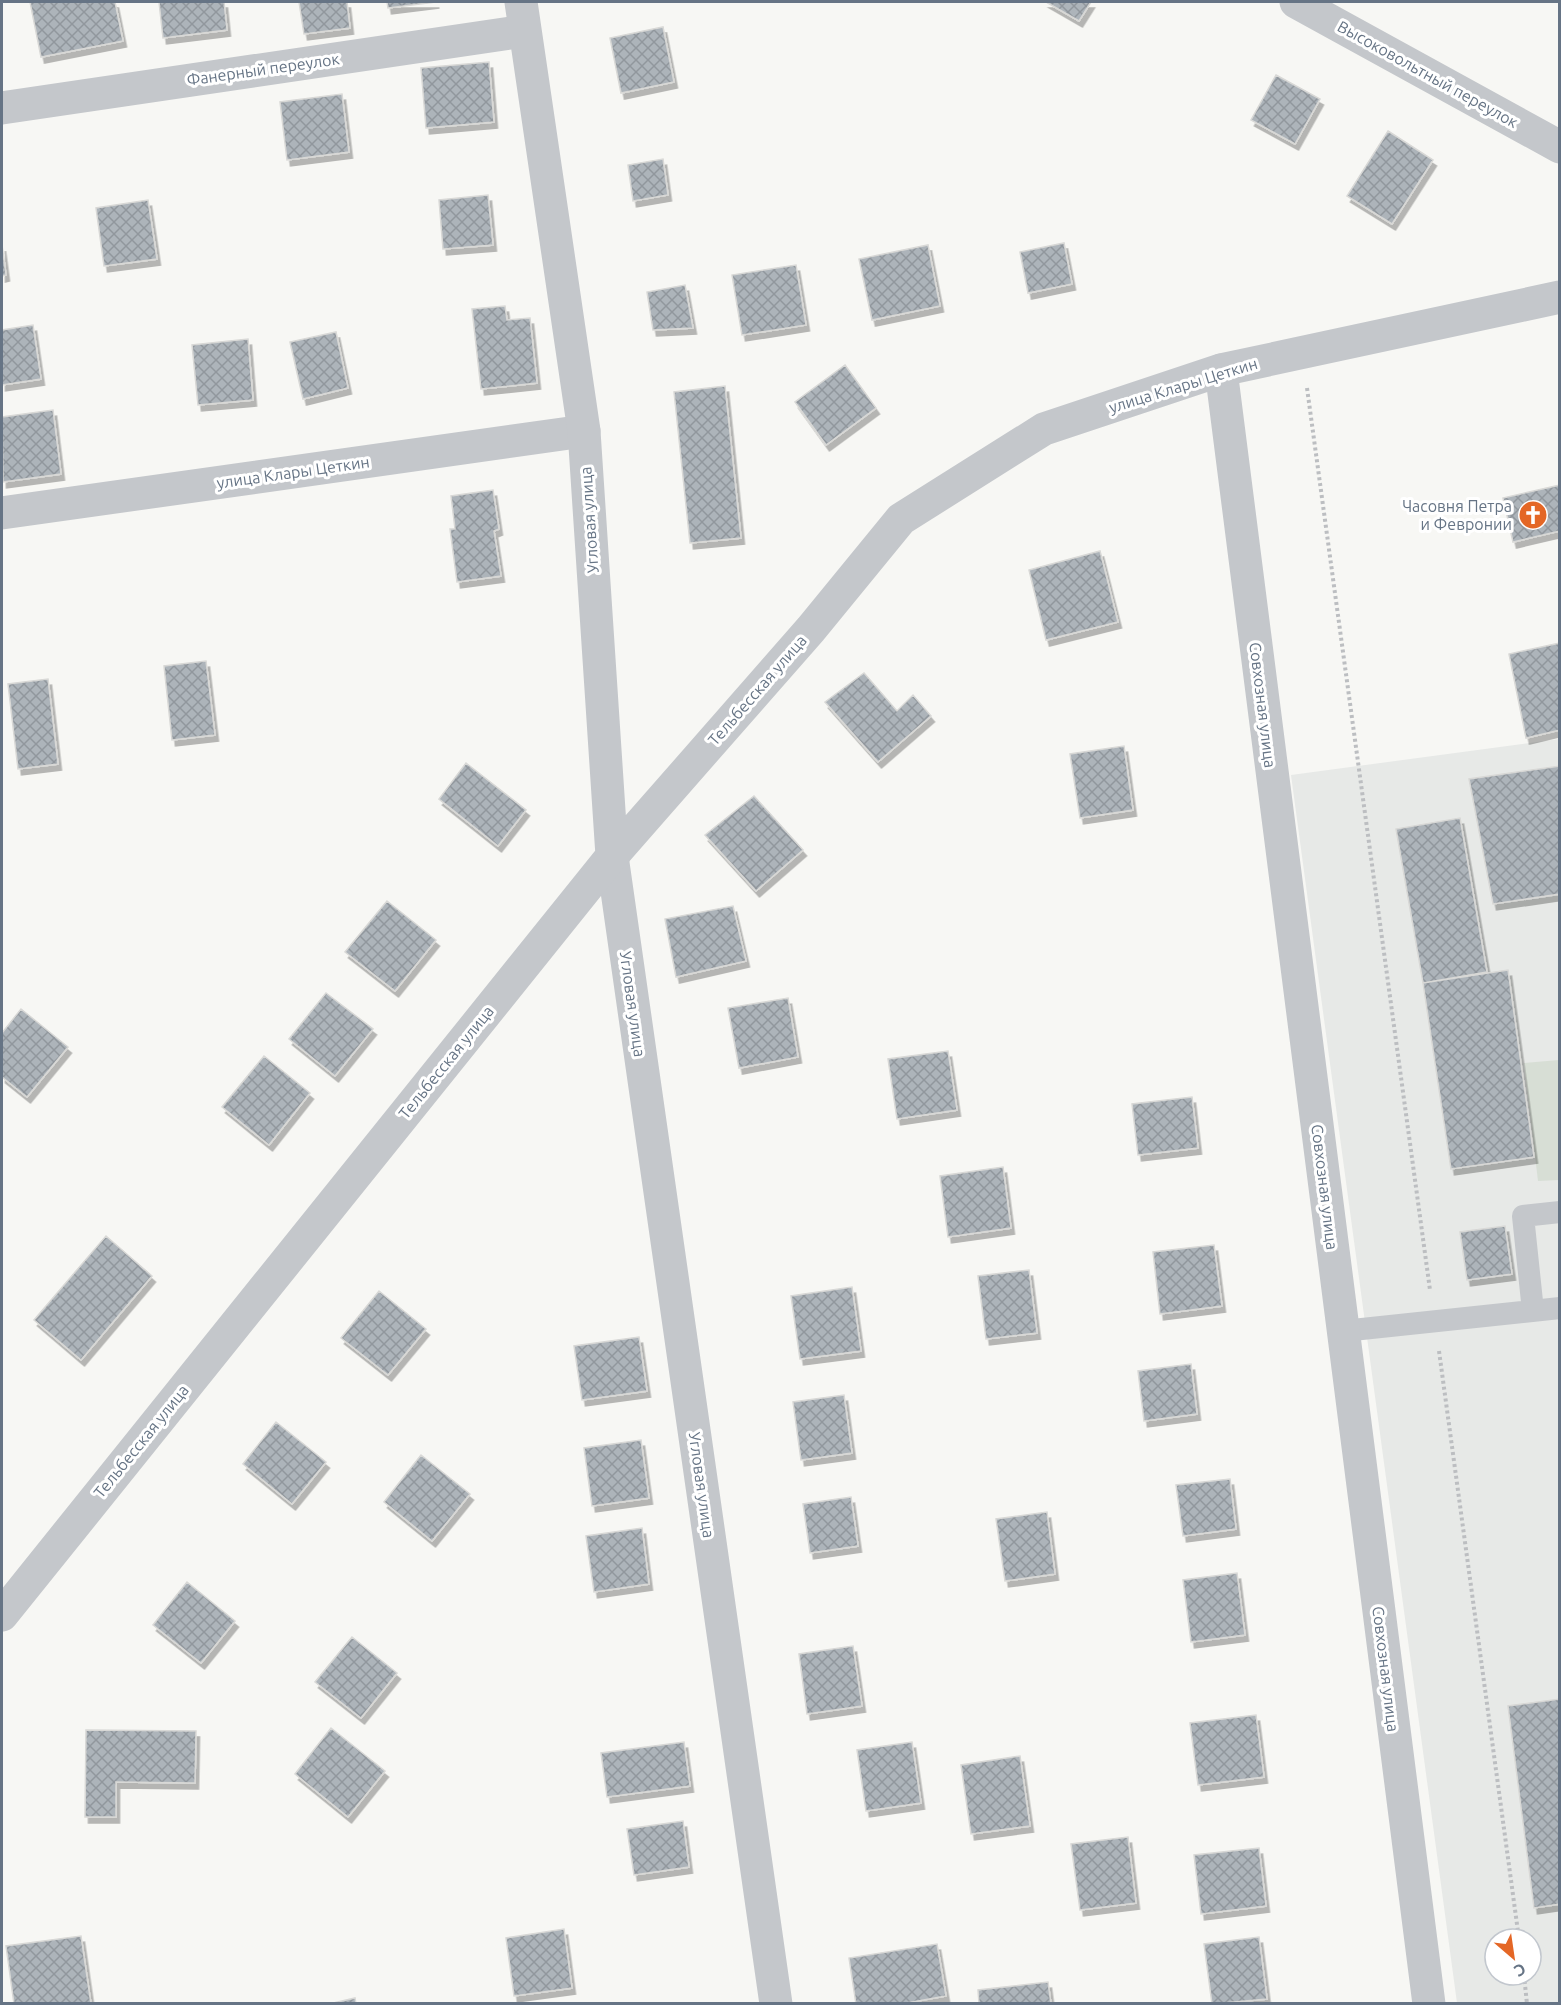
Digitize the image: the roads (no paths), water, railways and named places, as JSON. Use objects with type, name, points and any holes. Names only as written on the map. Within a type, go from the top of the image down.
[{"type":"street","name":"Высоковольтный переулок","points":[[1296,2],[1560,147]]},
{"type":"street","name":"Фанерный переулок","points":[[2,108],[523,16]]},
{"type":"street","name":"Угловая улица","points":[[523,16],[584,431],[612,856],[776,2004]]},
{"type":"street","name":"улица Клары Цеткин","points":[[901,519],[1044,429],[1221,370],[1560,297]]},
{"type":"street","name":"Совхозная улица","points":[[1221,370],[1429,2004]]},
{"type":"street","name":"улица Клары Цеткин","points":[[2,513],[584,431]]},
{"type":"street","name":"Тельбесская улица","points":[[2,1615],[612,856],[811,629],[901,519]]},
{"type":"lane","points":[[1533,1311],[1523,1216],[1560,1212]]},
{"type":"lane","points":[[1343,1331],[1560,1308]]},
{"type":"place","name":"Часовня Петра и Февронии","points":[[1533,515]]}]
